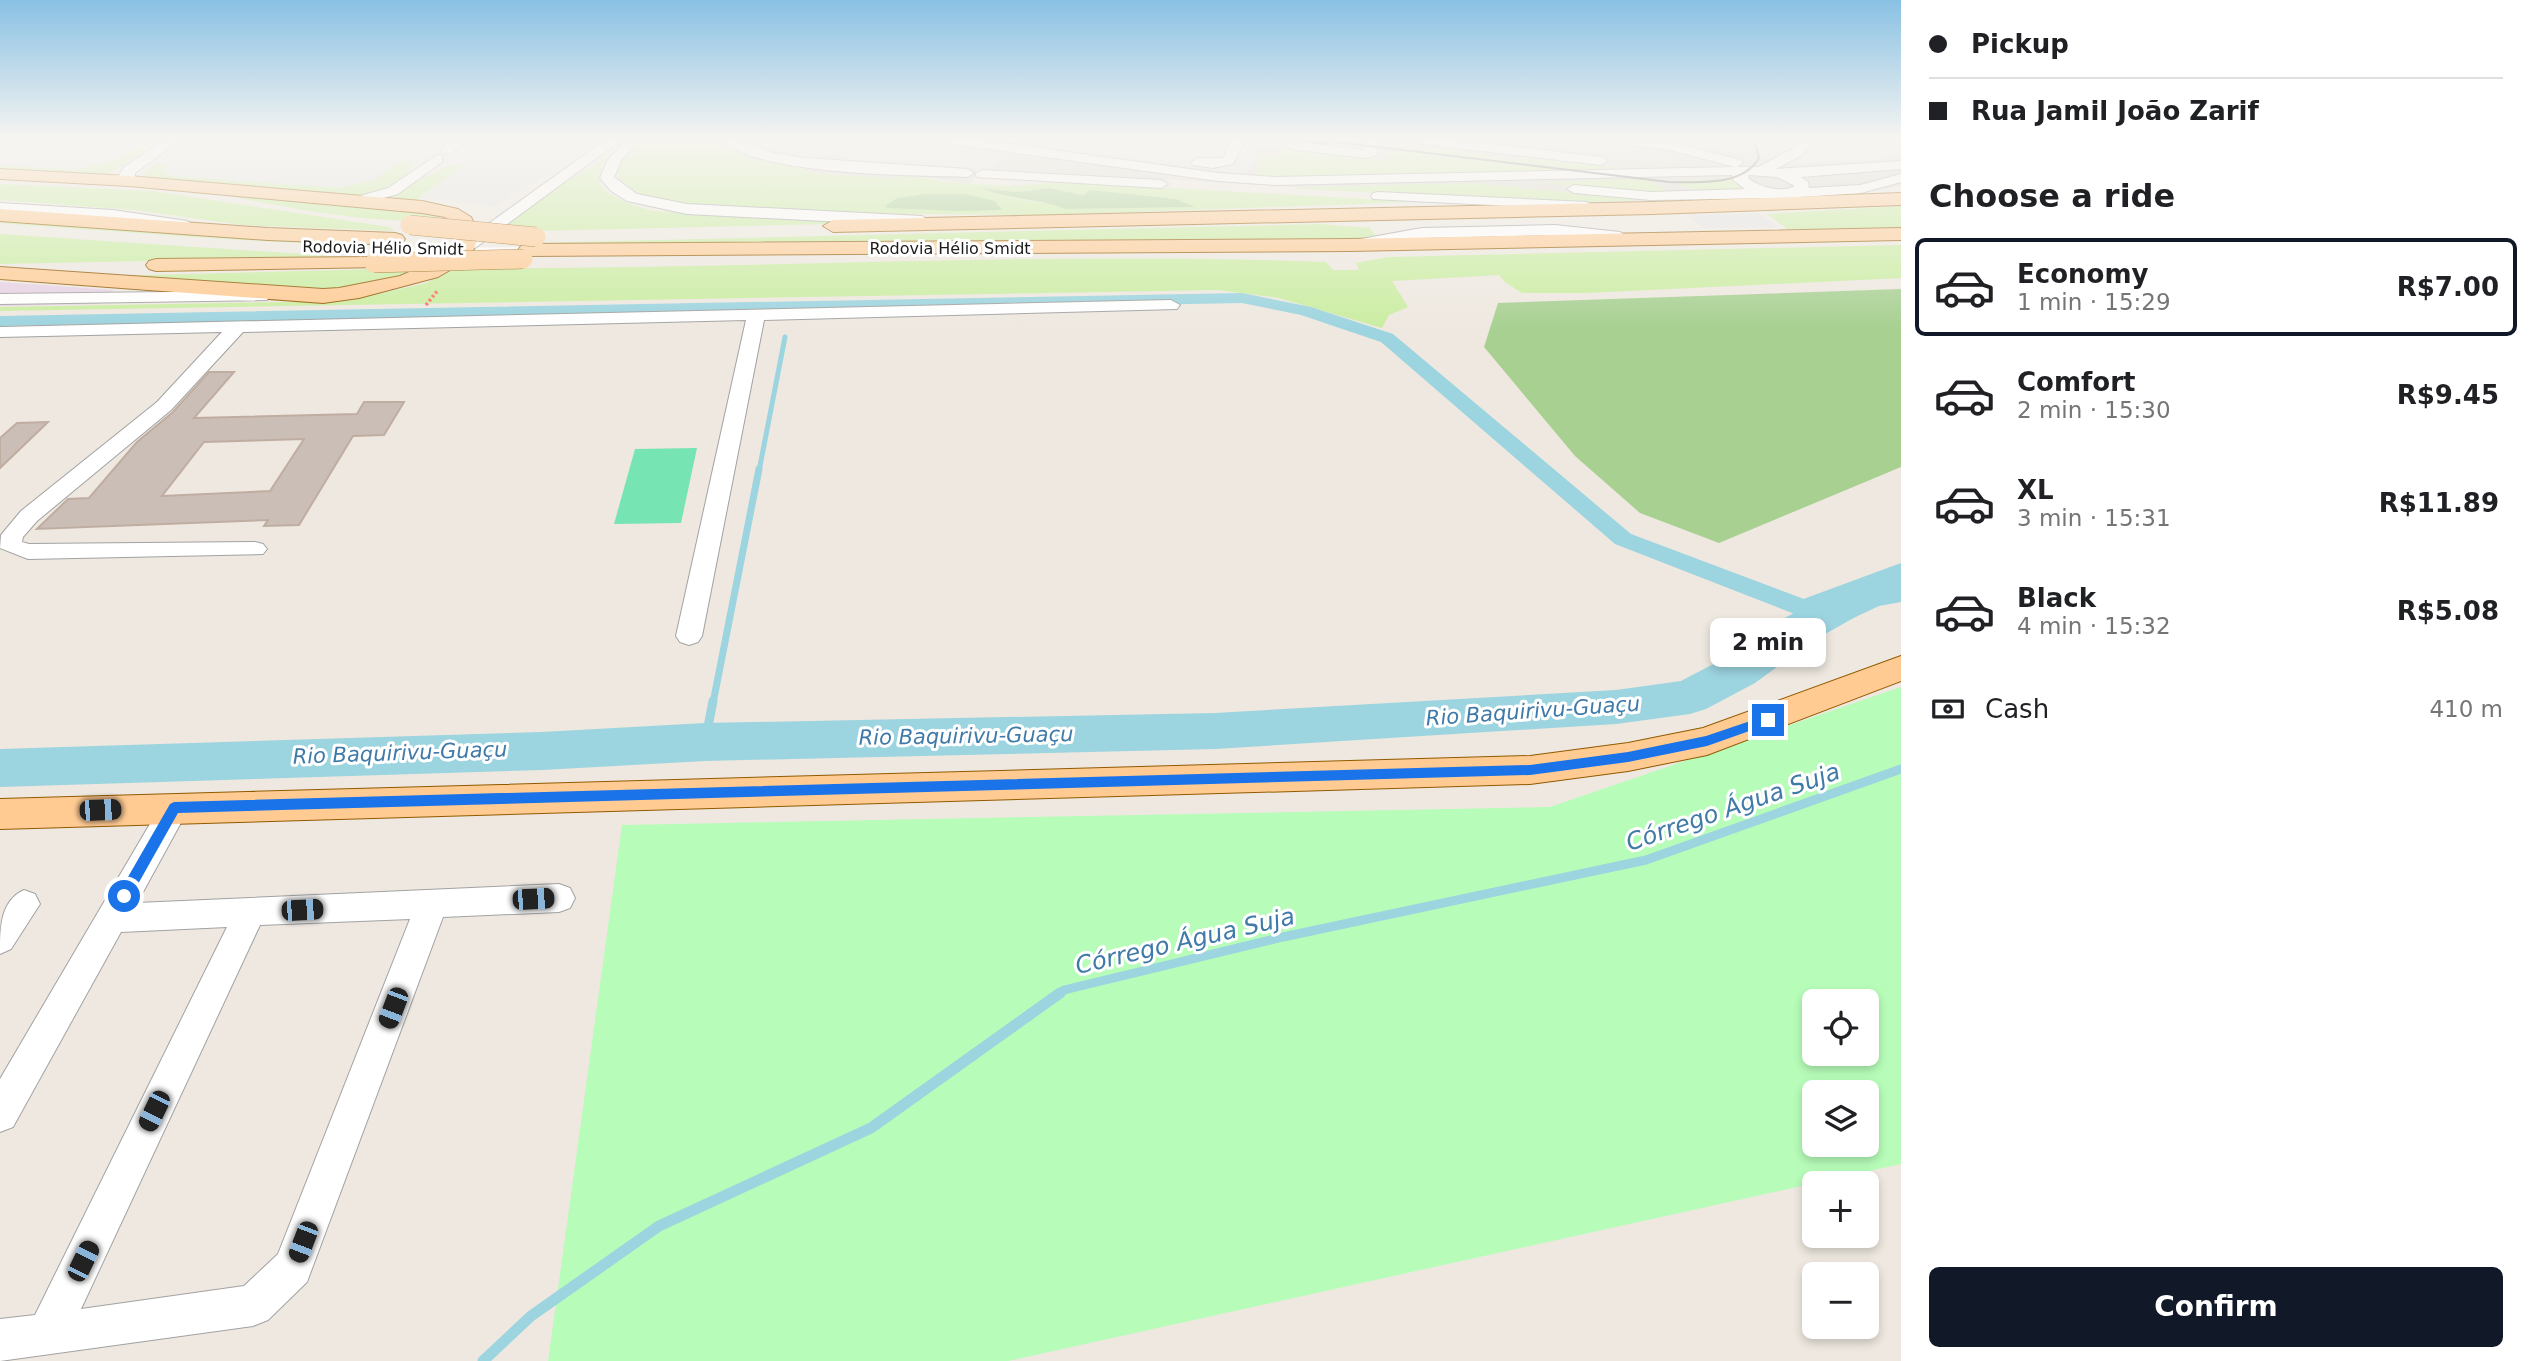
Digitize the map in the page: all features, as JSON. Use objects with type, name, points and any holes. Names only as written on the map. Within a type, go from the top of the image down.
[{"type":"main road","points":[[251,204],[410,225],[529,249]]},
{"type":"main road","points":[[0,273],[323,296],[374,289],[419,277],[465,249],[469,233],[467,224],[457,216],[422,207],[385,204]]},
{"type":"main road","name":"Rodovia Hélio Smidt","points":[[529,249],[948,222],[1761,204]]},
{"type":"main road","points":[[1647,208],[1691,239]]},
{"type":"main road","name":"Rodovia Hélio Smidt","points":[[0,215],[216,231],[385,251]]},
{"type":"main road","name":"Rodovia Hélio Smidt","points":[[0,227],[385,251],[529,249],[752,253],[815,248],[1350,246],[1901,234]]},
{"type":"main road","points":[[0,267],[385,251],[529,249]]},
{"type":"main road","points":[[0,814],[1530,770],[1628,757],[1707,741],[1901,668]]},
{"type":"street","points":[[465,249],[527,204]]},
{"type":"street","points":[[652,204],[687,209],[948,222]]},
{"type":"street","points":[[1549,204],[1647,208]]},
{"type":"street","points":[[0,207],[113,215],[216,231]]},
{"type":"street","points":[[0,299],[323,296]]},
{"type":"street","points":[[5,334],[239,326],[1171,305]]},
{"type":"street","points":[[689,636],[756,316]]},
{"type":"street","points":[[239,326],[164,406],[29,516],[12,535],[10,546],[29,552],[255,550]]},
{"type":"street","points":[[0,1114],[174,808]]},
{"type":"street","points":[[111,918],[559,898]]},
{"type":"street","points":[[0,939],[24,904]]},
{"type":"street","points":[[0,1340],[253,1305],[293,1268],[432,904]]},
{"type":"street","points":[[47,1335],[250,912]]},
{"type":"shaded area","points":[[472,204],[500,204],[496,206]]},
{"type":"shaded area","points":[[1759,213],[1778,227],[1704,228],[1686,215]]},
{"type":"shaded area","points":[[0,282],[114,290],[98,304],[0,306]]},
{"type":"green space","points":[[47,204],[235,204],[389,227],[394,231],[243,225],[135,210]]},
{"type":"green space","points":[[269,204],[321,204],[413,211],[449,220],[393,220]]},
{"type":"green space","points":[[531,204],[629,204],[653,211],[829,221],[829,224],[539,231],[500,227]]},
{"type":"green space","points":[[681,204],[1047,204],[1066,209],[1193,207],[1186,204],[1375,204],[1045,215],[899,214],[704,207]]},
{"type":"green space","points":[[889,204],[997,204],[1002,210],[957,211],[885,206]]},
{"type":"green space","points":[[1047,204],[1187,204],[1195,207],[1066,209]]},
{"type":"green space","points":[[1901,206],[1901,230],[1787,229],[1767,214]]},
{"type":"green space","points":[[0,218],[391,243],[340,244],[194,237],[0,223]]},
{"type":"green space","points":[[1321,224],[1370,228],[1377,238],[1123,243],[530,247],[533,243]]},
{"type":"green space","points":[[0,234],[347,257],[0,264]]},
{"type":"green space","points":[[1901,245],[1901,278],[1587,293],[1522,293],[1499,275],[1392,281],[1408,307],[1389,315],[1382,328],[1279,298],[1218,290],[0,311],[0,307],[347,301],[426,283],[455,268],[1217,259],[1326,262],[1333,270],[1359,270],[1356,263],[1388,257]]},
{"type":"green space","points":[[421,268],[420,272],[335,292],[109,276]]},
{"type":"green space","points":[[1901,289],[1901,467],[1719,543],[1640,513],[1575,456],[1484,347],[1498,303]]},
{"type":"green space","points":[[697,448],[681,523],[614,524],[635,449]]},
{"type":"green space","points":[[1901,687],[1901,1164],[1869,1171],[1802,1171],[1802,1186],[1008,1361],[548,1361],[622,825],[1550,807]]},
{"type":"water","points":[[1901,563],[1901,602],[1879,606],[1832,628],[1792,616],[1798,601]]},
{"type":"pier","points":[[530,247],[520,265],[369,268],[388,248]]},
{"type":"building","points":[[209,372],[234,372],[194,418],[357,414],[364,402],[404,402],[384,435],[353,436],[299,525],[264,526],[268,520],[37,529],[68,499],[89,498],[137,442],[173,412]],"holes":[[[304,439],[270,491],[162,496],[204,442]]]},
{"type":"building","points":[[48,422],[0,468],[0,438],[17,423]]},
{"type":"waterway","points":[[0,321],[1242,298],[1305,311],[1387,338],[1623,539],[1824,616]]},
{"type":"waterway","points":[[759,471],[785,337]]},
{"type":"waterway","points":[[713,703],[759,469]]},
{"type":"waterway","name":"Rio Baquirivu-Guaçu","points":[[0,768],[542,751],[705,742],[1215,731],[1616,707],[1690,697],[1739,671],[1796,631],[1865,593],[1901,580]]},
{"type":"waterway","points":[[705,742],[713,701]]},
{"type":"waterway","name":"Córrego Água Suja","points":[[1058,995],[1064,990],[1283,937],[1646,860],[1901,769]]},
{"type":"waterway","name":"Córrego Água Suja","points":[[483,1361],[531,1316],[659,1226],[871,1128],[1060,993]]},
{"type":"route","points":[[124,896],[174,808],[1530,770],[1628,757],[1707,741],[1768,720]]}]
